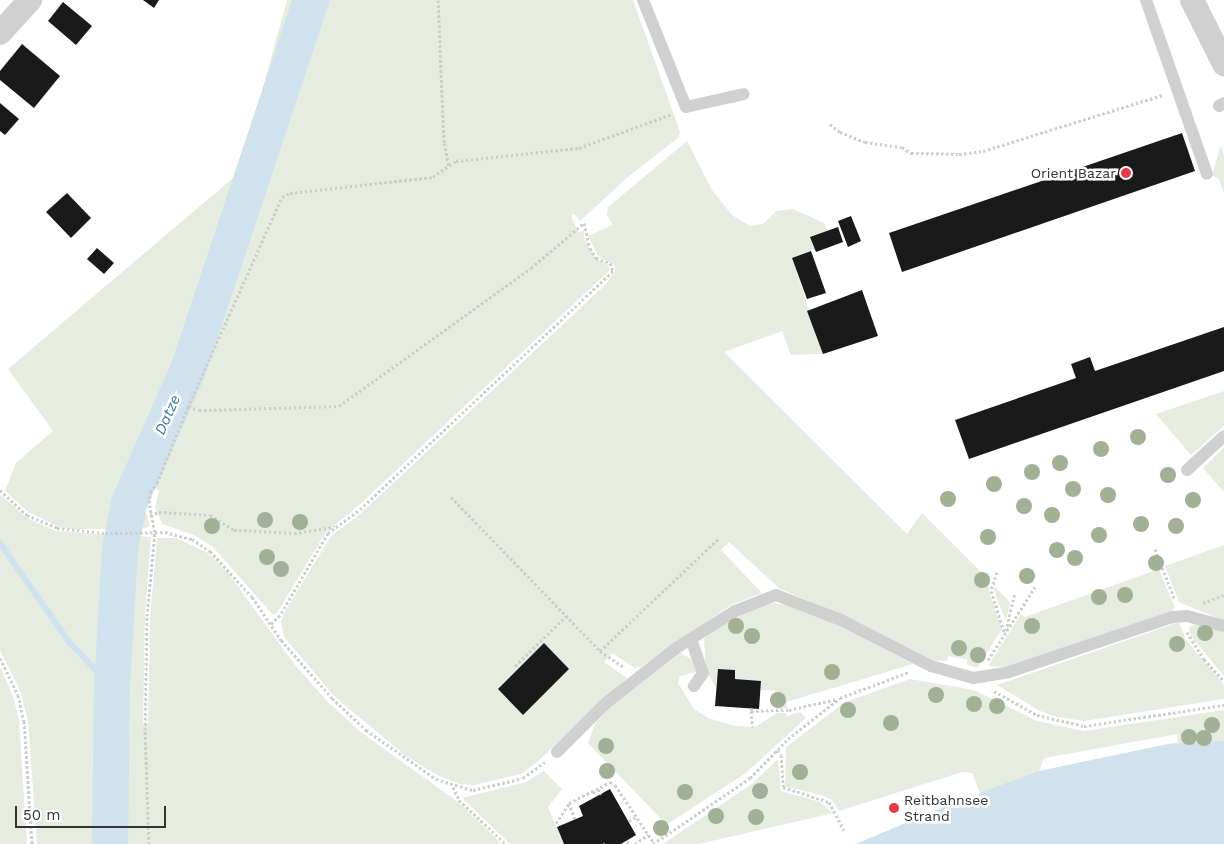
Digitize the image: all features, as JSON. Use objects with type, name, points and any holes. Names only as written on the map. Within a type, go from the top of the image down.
[{"type":"street","points":[[0,33],[30,0]]},
{"type":"street","points":[[1192,0],[1224,64]]},
{"type":"lane","points":[[643,0],[686,107],[744,94]]},
{"type":"lane","points":[[1146,0],[1207,174]]},
{"type":"lane","points":[[1188,470],[1224,436]]},
{"type":"lane","points":[[557,752],[637,678],[691,639],[734,611],[776,595],[826,613],[931,666],[984,678],[1181,615],[1224,626]]},
{"type":"lane","points":[[691,639],[703,674],[694,686]]},
{"type":"path","points":[[438,0],[444,143],[449,166]]},
{"type":"path","points":[[830,124],[840,132],[866,142],[902,147],[911,153],[959,154],[983,150],[1158,95],[1178,93]]},
{"type":"path","points":[[149,844],[146,692],[147,616],[155,532],[150,515],[150,492],[158,483],[188,407],[282,197],[290,193],[433,177],[456,161],[578,148],[686,107]]},
{"type":"path","points":[[188,407],[199,410],[339,406],[531,268],[584,224],[590,248],[596,258],[610,262],[613,271],[358,511],[328,533],[280,615],[271,624]]},
{"type":"path","points":[[0,490],[40,522],[70,531],[177,534],[210,551],[252,597],[299,663],[366,730],[404,759],[453,787],[473,790],[523,778],[557,752]]},
{"type":"path","points":[[451,497],[600,651],[637,678]]},
{"type":"path","points":[[150,515],[159,512],[210,515],[234,530],[294,533],[336,527]]},
{"type":"path","points":[[600,651],[718,539]]},
{"type":"path","points":[[1155,548],[1172,593]]},
{"type":"path","points":[[997,572],[992,591],[1005,634]]},
{"type":"path","points":[[1035,587],[982,668],[984,678],[999,695],[1037,715],[1084,726],[1224,705]]},
{"type":"path","points":[[1005,634],[1015,593]]},
{"type":"path","points":[[1181,615],[1189,638],[1224,681]]},
{"type":"path","points":[[515,666],[566,616]]},
{"type":"path","points":[[0,658],[18,695],[24,721],[32,844]]},
{"type":"path","points":[[752,726],[752,710],[789,710],[840,698],[931,666]]},
{"type":"path","points":[[556,823],[569,804],[610,782],[616,785],[654,843],[750,778],[777,750],[840,698]]},
{"type":"path","points":[[777,750],[781,755],[783,787],[830,802],[844,830]]},
{"type":"path","points":[[453,787],[459,800],[506,844]]},
{"type":"path","points":[[595,790],[599,795]]},
{"type":"path","points":[[580,792],[582,797]]},
{"type":"path","points":[[569,804],[575,819]]},
{"type":"path","points":[[629,822],[636,817]]},
{"type":"path","points":[[635,844],[648,835]]},
{"type":"shaded area","points":[[287,0],[633,0],[680,132],[679,137],[628,177],[580,221],[574,214],[571,216],[578,233],[584,230],[584,238],[596,259],[608,265],[610,270],[357,507],[326,532],[277,613],[273,615],[213,547],[194,535],[162,524],[155,507],[159,491],[150,482],[144,504],[150,527],[138,529],[70,529],[57,526],[28,512],[5,491],[16,463],[53,431],[8,369],[240,172]]},
{"type":"shaded area","points":[[687,141],[712,190],[732,215],[750,226],[763,224],[776,211],[793,209],[824,223],[828,231],[811,237],[815,249],[792,258],[823,354],[791,355],[782,331],[724,352],[907,534],[922,513],[990,581],[989,592],[1002,629],[977,668],[967,664],[967,659],[948,656],[947,661],[932,660],[845,616],[780,589],[729,542],[721,550],[762,593],[731,605],[641,667],[635,668],[612,653],[604,662],[627,678],[537,762],[521,774],[474,785],[459,784],[437,775],[406,756],[334,696],[284,637],[281,622],[284,613],[331,536],[360,514],[606,284],[615,272],[615,266],[598,256],[588,236],[613,225],[607,216],[608,207]]},
{"type":"shaded area","points":[[1221,145],[1224,156],[1224,193],[1219,179],[1212,175]]},
{"type":"shaded area","points":[[1224,391],[1224,426],[1191,455],[1156,414]]},
{"type":"shaded area","points":[[1224,447],[1224,492],[1203,468]]},
{"type":"shaded area","points":[[0,494],[27,518],[56,531],[151,537],[145,616],[143,725],[148,724],[150,617],[157,538],[176,538],[208,553],[229,574],[295,665],[328,702],[362,733],[458,802],[502,844],[37,844],[28,722],[21,693],[0,650]]},
{"type":"shaded area","points":[[1224,545],[1224,621],[1179,602],[1165,566]]},
{"type":"shaded area","points":[[1159,569],[1175,608],[1170,612],[1008,667],[988,666],[1021,614],[1025,617]]},
{"type":"shaded area","points":[[995,587],[1010,602],[1006,621],[994,591]]},
{"type":"shaded area","points":[[774,603],[802,608],[913,664],[786,702],[788,708],[777,709],[775,690],[761,690],[761,681],[735,679],[735,670],[718,669],[716,688],[706,670],[704,639],[709,632],[737,614]]},
{"type":"shaded area","points":[[1179,622],[1186,640],[1224,685],[1224,699],[1084,721],[1057,717],[1040,711],[997,685]]},
{"type":"shaded area","points":[[1197,623],[1224,632],[1224,676],[1191,636],[1189,628]]},
{"type":"shaded area","points":[[681,653],[691,659],[696,672],[680,676],[678,683],[694,709],[708,718],[735,726],[755,727],[777,713],[785,713],[787,716],[800,712],[806,718],[746,773],[669,823],[664,822],[588,743],[595,724],[610,707]]},
{"type":"shaded area","points":[[0,666],[13,696],[19,720],[27,844],[0,844]]},
{"type":"shaded area","points":[[910,679],[974,690],[1037,721],[1084,731],[1224,710],[1224,778],[1168,744],[1177,743],[1178,734],[1044,758],[1039,771],[1062,767],[977,800],[980,793],[972,773],[962,772],[839,811],[832,800],[785,786],[786,747],[845,702]]},
{"type":"shaded area","points":[[778,759],[781,791],[820,802],[833,813],[699,844],[663,844],[753,783]]},
{"type":"shaded area","points":[[544,771],[562,789],[548,807],[564,844],[510,844],[462,798],[526,782]]},
{"type":"water","points":[[1224,741],[1224,844],[856,844],[946,806],[977,800],[980,793],[1039,771],[1168,744]]},
{"type":"building","points":[[143,0],[159,0],[154,8]]},
{"type":"building","points":[[63,2],[92,26],[76,45],[48,21]]},
{"type":"building","points":[[22,44],[60,76],[34,108],[0,80],[0,71]]},
{"type":"building","points":[[0,103],[19,119],[5,135],[0,131]]},
{"type":"building","points":[[1182,133],[1195,171],[902,272],[889,233]]},
{"type":"building","points":[[67,193],[91,218],[71,238],[46,212]]},
{"type":"building","points":[[851,216],[861,241],[848,247],[838,221]]},
{"type":"building","points":[[838,227],[843,242],[816,252],[810,237]]},
{"type":"building","points":[[97,248],[114,263],[104,274],[87,259]]},
{"type":"building","points":[[811,251],[826,293],[807,299],[792,258]]},
{"type":"building","points":[[862,290],[878,336],[823,354],[807,311]]},
{"type":"building","points":[[1224,327],[1224,371],[969,459],[955,420],[1076,378],[1071,364],[1090,357],[1095,371]]},
{"type":"building","points":[[544,643],[569,669],[523,715],[498,689]]},
{"type":"building","points":[[718,669],[735,670],[735,679],[761,681],[759,709],[715,706]]},
{"type":"building","points":[[610,789],[636,835],[621,844],[564,844],[557,827],[583,816],[579,806]]},
{"type":"waterway","name":"Datze","points":[[110,844],[112,687],[120,549],[129,503],[188,370],[311,0]]},
{"type":"waterway","points":[[0,543],[69,642],[112,687]]},
{"type":"place","name":"Orient Bazar","points":[[1126,173]]},
{"type":"place","name":"Reitbahnsee Strand","points":[[894,808]]}]
